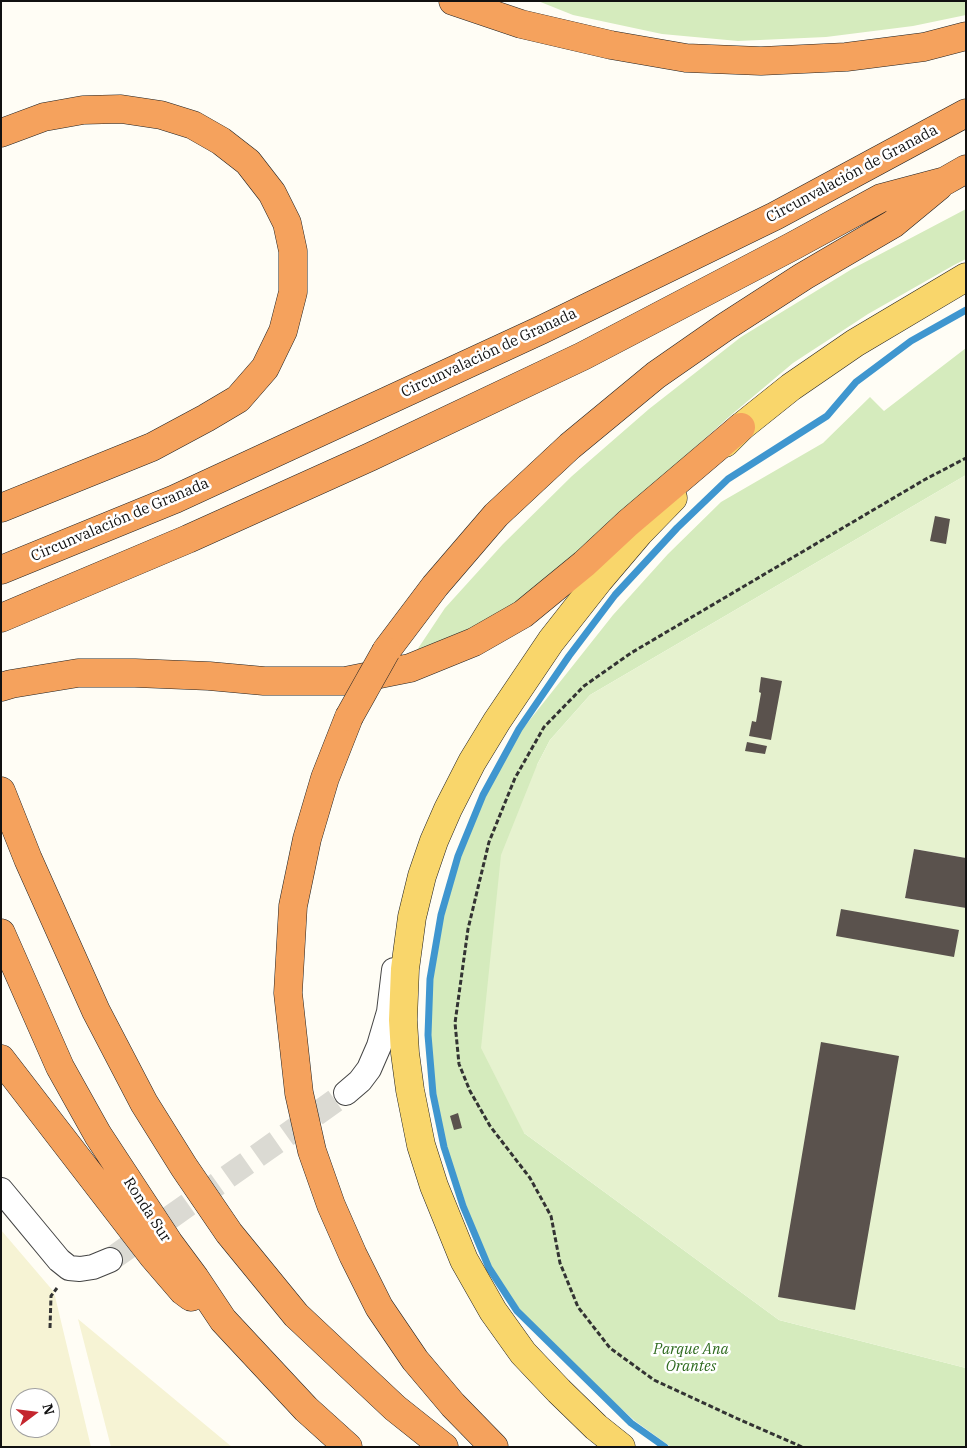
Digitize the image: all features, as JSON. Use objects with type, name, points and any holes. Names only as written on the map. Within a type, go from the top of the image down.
[{"type":"highway","points":[[453,1],[521,24],[612,46],[686,58],[761,61],[846,57],[924,47],[966,36]]},
{"type":"highway","points":[[1,133],[44,117],[83,110],[121,109],[160,115],[193,125],[221,141],[248,162],[272,193],[287,223],[293,251],[293,292],[283,331],[265,368],[238,399],[152,447],[1,508]]},
{"type":"highway","name":"Circunvalación de Granada","points":[[1,570],[175,499],[541,330],[775,216],[966,113]]},
{"type":"highway","points":[[1,618],[188,539],[370,457],[574,360],[881,198],[955,175]]},
{"type":"highway","points":[[494,1447],[453,1405],[415,1360],[380,1307],[353,1255],[331,1205],[312,1151],[299,1093],[288,992],[293,906],[307,839],[325,778],[349,717],[386,651],[434,586],[496,515],[570,446],[656,375],[749,311],[804,276],[893,224],[955,175]]},
{"type":"highway","points":[[1,687],[78,673],[208,676],[264,681],[345,681],[410,668],[474,642],[523,614],[584,564],[628,523],[741,427]]},
{"type":"highway","points":[[1,791],[28,859],[96,1011],[144,1103],[228,1233],[296,1315],[395,1408],[444,1447]]},
{"type":"highway","name":"Ronda Sur","points":[[1,933],[60,1067],[98,1135],[168,1243],[195,1278],[223,1320],[306,1409],[348,1447]]},
{"type":"highway","points":[[1,1059],[152,1255],[183,1292],[223,1320]]},
{"type":"main road","points":[[621,1447],[596,1427],[559,1392],[523,1353],[493,1311],[464,1260],[434,1186],[421,1145],[410,1090],[403,1020],[404,969],[412,917],[422,876],[448,809],[472,762],[517,690],[550,641],[639,533],[741,427],[791,387],[855,343],[966,278]]},
{"type":"street","points":[[346,1093],[360,1081],[369,1069],[379,1046],[389,1012],[395,964],[400,942],[412,917]]},
{"type":"street","points":[[1,1190],[59,1260],[69,1268],[93,1267],[110,1260]]},
{"type":"path","points":[[802,1447],[654,1380],[610,1348],[578,1307],[560,1263],[551,1216],[530,1178],[490,1126],[470,1091],[459,1064],[455,1023],[468,929],[489,842],[515,778],[544,727],[584,686],[631,653],[924,480],[966,458]]},
{"type":"path","points":[[50,1328],[51,1296],[65,1279],[69,1268]]},
{"type":"shaded area","points":[[1,1230],[54,1292],[91,1447],[1,1447]]},
{"type":"shaded area","points":[[78,1319],[232,1447],[111,1447]]},
{"type":"green space","points":[[538,1],[966,1],[966,15],[913,26],[826,37],[738,41],[662,34],[573,15]]},
{"type":"green space","points":[[966,209],[966,259],[868,314],[793,363],[636,500],[552,581],[501,616],[411,659],[445,608],[503,544],[572,476],[649,409],[741,337],[852,269]]},
{"type":"green space","name":"Parque Ana Orantes","points":[[966,348],[966,475],[590,695],[550,740],[537,765],[524,1133],[779,1320],[966,1368],[966,1447],[671,1447],[635,1421],[593,1383],[524,1315],[498,1279],[479,1243],[447,1149],[436,1093],[429,1035],[432,978],[442,916],[460,856],[484,799],[521,731],[613,615],[668,554],[721,502],[823,443],[870,397],[884,411]]},
{"type":"green space","points":[[966,475],[966,858],[914,849],[905,898],[966,908],[966,1368],[779,1320],[524,1133],[481,1048],[501,855],[537,765],[550,740],[590,695]]},
{"type":"building","points":[[935,516],[950,519],[946,544],[930,541]]},
{"type":"building","points":[[761,677],[782,681],[771,740],[749,736],[752,721],[756,722],[761,693],[759,692]]},
{"type":"building","points":[[747,742],[767,746],[765,754],[745,751]]},
{"type":"building","points":[[914,849],[966,858],[966,908],[905,898]]},
{"type":"building","points":[[841,909],[959,930],[954,957],[836,936]]},
{"type":"building","points":[[821,1042],[899,1056],[855,1310],[778,1297]]},
{"type":"building","points":[[458,1113],[462,1128],[454,1130],[450,1116]]},
{"type":"waterway","points":[[665,1447],[631,1423],[517,1311],[489,1268],[463,1206],[444,1147],[433,1094],[428,1035],[430,979],[441,915],[458,856],[483,795],[519,729],[569,656],[615,595],[677,528],[728,479],[827,416],[856,382],[911,341],[966,310]]},
{"type":"tunnel","points":[[110,1260],[346,1093]]}]
